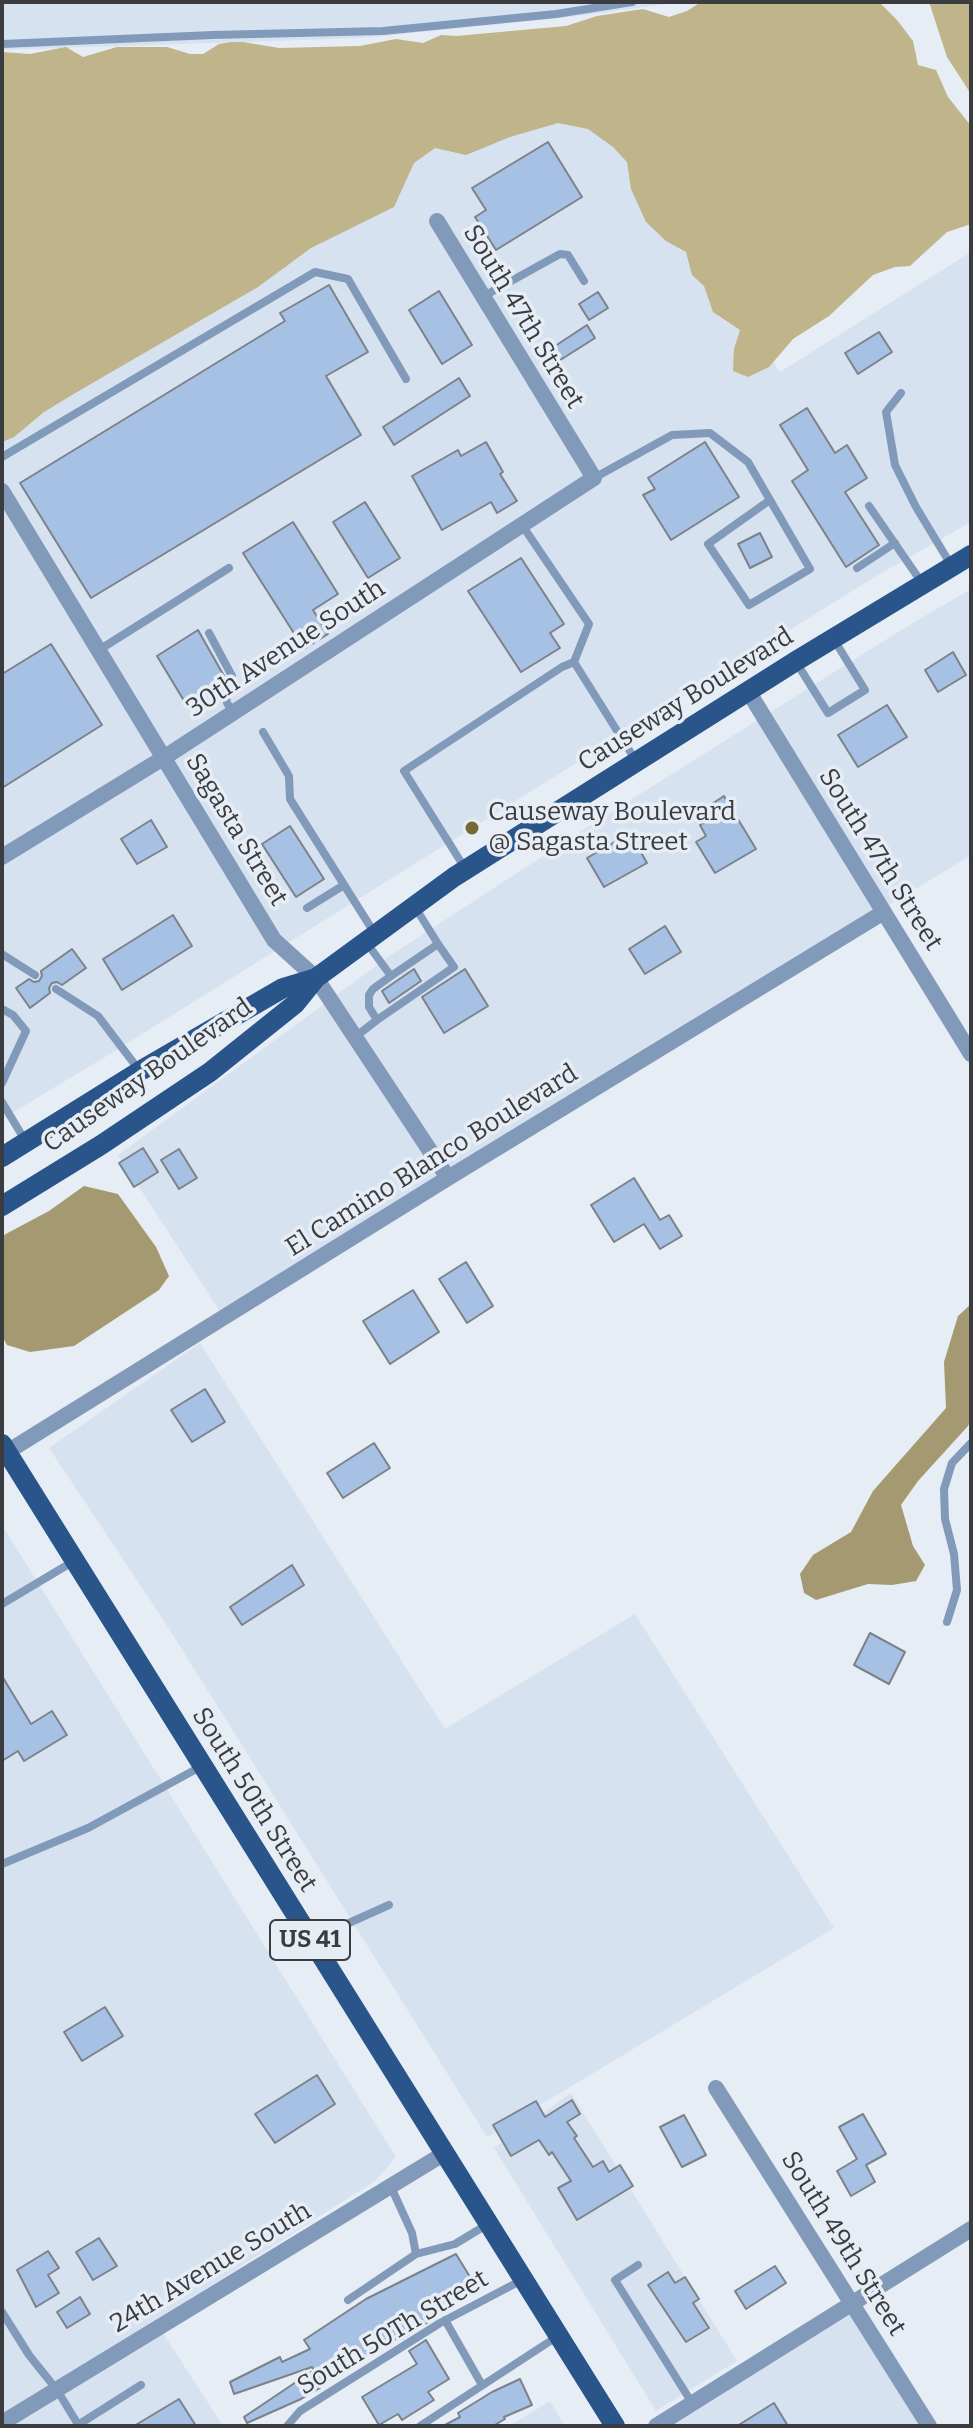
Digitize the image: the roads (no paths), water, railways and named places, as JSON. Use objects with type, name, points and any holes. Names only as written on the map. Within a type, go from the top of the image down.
[{"type":"main road","name":"Causeway Boulevard","points":[[2,1206],[210,1072],[295,1004],[316,978],[466,870],[796,661],[971,555]]},
{"type":"main road","name":"Causeway Boulevard","points":[[2,1157],[140,1071],[283,988],[316,978]]},
{"type":"main road","name":"South 50th Street","points":[[4,1448],[615,2426]]},
{"type":"street","name":"South 47th Street","points":[[437,221],[594,478]]},
{"type":"street","name":"30th Avenue South","points":[[2,857],[165,757],[594,478]]},
{"type":"street","name":"Sagasta Street","points":[[2,491],[274,940],[316,978],[448,1178]]},
{"type":"street","name":"South 47th Street","points":[[748,691],[971,1054]]},
{"type":"street","name":"El Camino Blanco Boulevard","points":[[4,1448],[884,912]]},
{"type":"street","name":"South 49th Street","points":[[716,2088],[929,2426]]},
{"type":"street","name":"24th Avenue South","points":[[2,2423],[445,2153]]},
{"type":"street","points":[[656,2426],[971,2229]]},
{"type":"lane","points":[[2,44],[383,31],[556,14],[632,2]]},
{"type":"lane","points":[[483,297],[560,254],[568,255],[584,281]]},
{"type":"lane","points":[[2,457],[315,272],[348,279],[406,379]]},
{"type":"lane","points":[[901,393],[886,412],[895,465],[951,566]]},
{"type":"lane","points":[[594,478],[672,435],[710,433],[748,462],[810,569],[749,605],[708,544],[770,500]]},
{"type":"lane","points":[[869,506],[923,583]]},
{"type":"lane","points":[[466,870],[404,771],[574,662],[589,624],[522,525]]},
{"type":"lane","points":[[857,568],[895,543]]},
{"type":"lane","points":[[99,650],[229,568]]},
{"type":"lane","points":[[209,633],[232,676],[225,693],[233,712]]},
{"type":"lane","points":[[796,661],[828,713],[841,706],[865,690],[833,638]]},
{"type":"lane","points":[[574,662],[636,762]]},
{"type":"lane","points":[[263,732],[289,776],[290,799],[344,885],[391,976]]},
{"type":"lane","points":[[307,908],[344,885]]},
{"type":"lane","points":[[355,1037],[454,967],[414,906]]},
{"type":"lane","points":[[377,1020],[369,1007],[369,995],[373,989],[438,944]]},
{"type":"lane","points":[[2,954],[35,975]]},
{"type":"lane","points":[[56,989],[98,1016],[140,1071]]},
{"type":"lane","points":[[2,1009],[13,1015],[26,1031],[2,1083]]},
{"type":"lane","points":[[2,1102],[26,1142]]},
{"type":"lane","points":[[947,1622],[957,1590],[954,1554],[945,1519],[944,1489],[952,1463],[971,1443]]},
{"type":"lane","points":[[2,1604],[75,1561]]},
{"type":"lane","points":[[2,1864],[88,1828],[203,1766]]},
{"type":"lane","points":[[311,1940],[389,1905]]},
{"type":"lane","points":[[391,2186],[412,2233],[416,2254]]},
{"type":"lane","points":[[348,2300],[416,2254],[455,2244],[489,2223]]},
{"type":"lane","points":[[638,2265],[615,2280],[692,2403]]},
{"type":"lane","name":"South 50Th Street","points":[[287,2426],[300,2411],[445,2320],[524,2279]]},
{"type":"lane","points":[[2,2312],[78,2425],[141,2385]]},
{"type":"lane","points":[[445,2320],[482,2385]]},
{"type":"lane","points":[[420,2426],[559,2336]]},
{"type":"place","name":"Causeway Boulevard @ Sagasta Street","points":[[472,828]]}]
